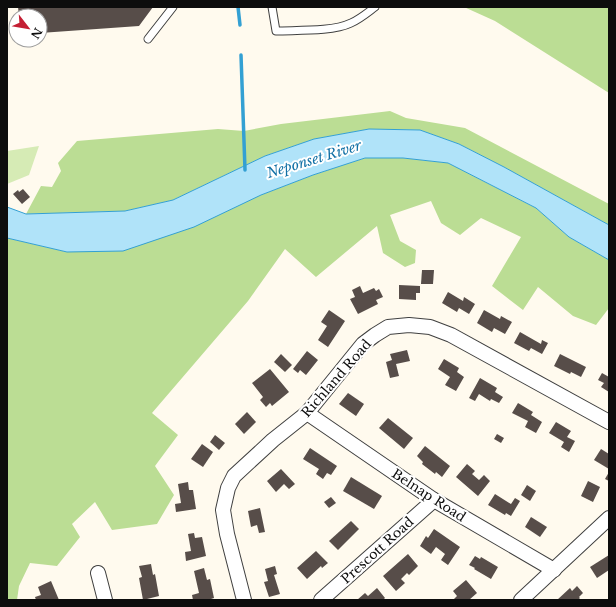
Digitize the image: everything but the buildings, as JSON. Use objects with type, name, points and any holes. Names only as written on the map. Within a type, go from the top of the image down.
[{"type":"street","name":"Richland Road","points":[[244,600],[227,534],[223,510],[228,488],[234,476],[273,440],[307,413],[362,344],[388,327],[409,325],[430,327],[451,335],[609,422]]},
{"type":"street","name":"Belnap Road","points":[[307,413],[434,500],[554,570]]},
{"type":"street","name":"Prescott Road","points":[[321,600],[434,500]]},
{"type":"street","points":[[521,600],[609,518]]},
{"type":"street","points":[[98,573],[105,600]]},
{"type":"lane","points":[[148,38],[173,7]]},
{"type":"lane","points":[[272,7],[276,31],[334,28],[350,24],[360,19],[375,7]]},
{"type":"green space","points":[[464,7],[609,7],[609,93],[495,21]]},
{"type":"green space","points":[[390,111],[406,118],[465,128],[609,204],[609,225],[459,144],[420,130],[369,129],[314,139],[265,156],[173,200],[125,211],[26,214],[41,186],[52,187],[61,171],[58,163],[77,141],[218,129],[244,131],[281,124]]},
{"type":"green space","points":[[39,146],[29,175],[7,184],[7,151]]},
{"type":"green space","points":[[365,158],[403,158],[448,163],[536,208],[569,237],[609,260],[609,308],[596,325],[573,316],[538,287],[523,310],[492,286],[521,237],[481,218],[460,235],[441,223],[431,201],[390,215],[400,241],[416,250],[415,263],[405,267],[383,253],[377,226],[316,277],[285,249],[248,301],[152,413],[178,435],[155,466],[174,495],[157,524],[112,530],[95,502],[72,524],[80,537],[57,566],[30,563],[19,586],[17,600],[7,600],[7,238],[67,252],[261,195],[313,175]]},
{"type":"water","name":"Neponset River","points":[[369,129],[420,130],[459,144],[504,167],[609,225],[609,260],[569,237],[536,208],[448,163],[403,158],[365,158],[313,175],[261,195],[194,227],[123,251],[67,252],[7,238],[7,207],[26,214],[125,211],[173,200],[265,156],[314,139]]},
{"type":"waterway","points":[[238,7],[240,25]]},
{"type":"waterway","points":[[241,55],[245,170]]}]
